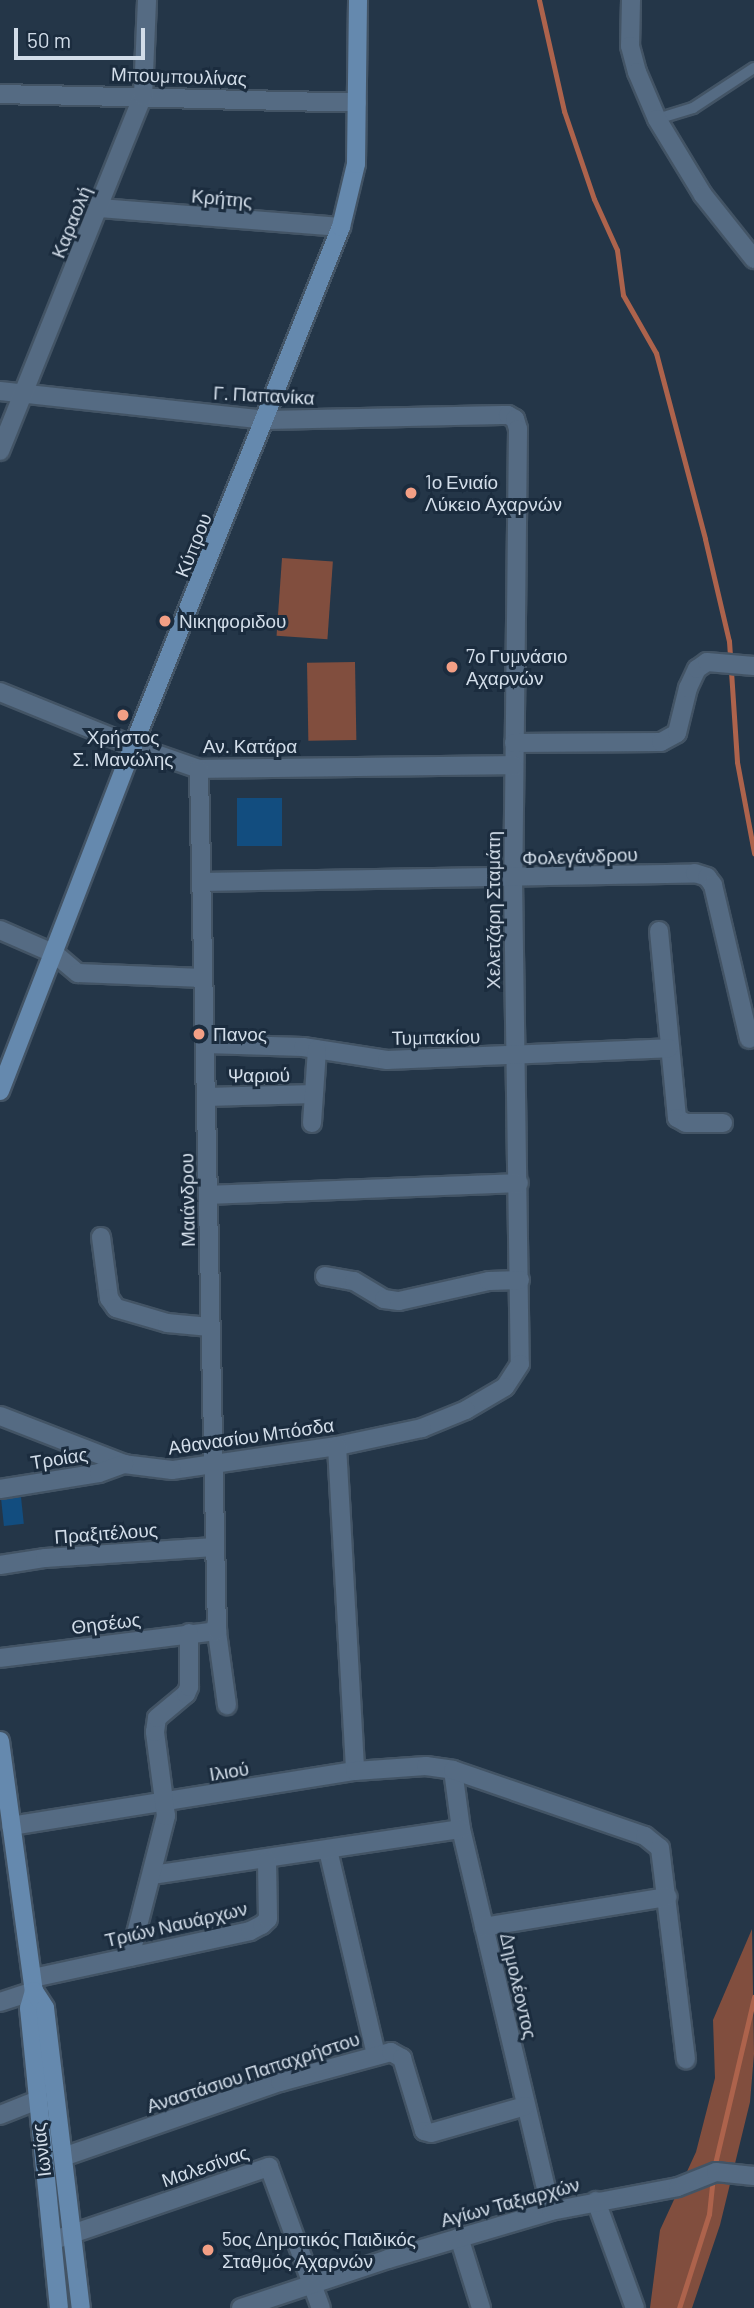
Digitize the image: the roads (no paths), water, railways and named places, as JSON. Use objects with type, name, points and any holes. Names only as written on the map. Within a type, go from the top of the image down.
[{"type":"street","name":"Καραολή","points":[[0,452],[143,96],[147,0]]},
{"type":"street","name":"Κύπρου","points":[[1,1086],[55,954],[133,746],[266,420],[341,227],[356,164],[358,0]]},
{"type":"street","points":[[631,0],[630,46],[637,72],[657,119],[703,195],[754,259]]},
{"type":"street","name":"Μπουμπουλίνας","points":[[0,94],[357,103]]},
{"type":"street","name":"Κρήτης","points":[[99,208],[341,227]]},
{"type":"street","name":"Γ. Παπανίκα","points":[[0,391],[266,420],[508,415],[515,419],[518,429]]},
{"type":"street","name":"Χελετζάρη Σταμάτη","points":[[505,1387],[520,1364],[513,879],[518,429]]},
{"type":"street","points":[[514,743],[661,742],[677,733],[688,688],[697,669],[707,662],[748,666]]},
{"type":"street","name":"Αν. Κατάρα","points":[[0,692],[133,746],[199,769],[514,765]]},
{"type":"street","name":"Μαιάνδρου","points":[[199,769],[217,1628],[227,1705]]},
{"type":"street","name":"Φολεγάνδρου","points":[[201,883],[513,879],[695,873],[707,877],[713,885],[749,1039]]},
{"type":"street","points":[[0,930],[55,954],[78,973],[203,978]]},
{"type":"street","points":[[659,931],[677,1118],[686,1123],[723,1123]]},
{"type":"street","name":"Τυμπακίου","points":[[205,1044],[317,1049],[387,1059],[515,1057],[669,1048]]},
{"type":"street","points":[[312,1123],[317,1049]]},
{"type":"street","name":"Ψαριού","points":[[206,1097],[314,1094]]},
{"type":"street","points":[[208,1195],[519,1183]]},
{"type":"street","points":[[101,1237],[109,1298],[116,1308],[167,1323],[210,1327]]},
{"type":"street","points":[[325,1276],[354,1281],[384,1299],[399,1301],[489,1280],[520,1280]]},
{"type":"street","name":"Αθανασίου Μπόσδα","points":[[0,1416],[124,1464],[172,1470],[337,1446],[422,1428],[466,1409],[505,1387]]},
{"type":"street","points":[[337,1446],[355,1771]]},
{"type":"street","name":"Τροίας","points":[[0,1489],[99,1473],[124,1464]]},
{"type":"street","name":"Πραξιτέλους","points":[[0,1565],[45,1558],[215,1547]]},
{"type":"street","name":"Θησέως","points":[[0,1658],[217,1628]]},
{"type":"street","points":[[130,1957],[166,1816],[155,1732],[157,1718],[186,1694],[189,1687],[189,1633]]},
{"type":"street","name":"Ιωνίας","points":[[0,1741],[34,1985],[45,2008],[81,2308]]},
{"type":"street","name":"Ιλιού","points":[[11,1826],[355,1771],[426,1766],[453,1770],[653,1840],[660,1848],[668,1897]]},
{"type":"street","name":"Δημολέοντος","points":[[453,1770],[461,1829],[551,2211]]},
{"type":"street","points":[[152,1875],[461,1829]]},
{"type":"street","points":[[328,1850],[376,2055]]},
{"type":"street","name":"Τριών Ναυάρχων","points":[[0,2002],[34,1985],[130,1957],[250,1931],[262,1925],[268,1919],[267,1860]]},
{"type":"street","points":[[484,1927],[668,1897],[686,2059]]},
{"type":"street","name":"Ιωνίας","points":[[34,1985],[29,2008],[59,2308]]},
{"type":"street","name":"Αναστάσιου Παπαχρήστου","points":[[63,2157],[280,2082],[391,2052],[402,2058],[425,2131],[431,2133],[525,2106]]},
{"type":"street","points":[[0,2115],[38,2100]]},
{"type":"street","name":"Μαλεσίνας","points":[[52,2241],[269,2167],[321,2308]]},
{"type":"street","name":"Αγίων Ταξιαρχών","points":[[240,2308],[312,2287],[459,2237],[551,2211],[596,2201],[634,2197],[678,2187],[723,2172],[754,2176]]},
{"type":"street","points":[[596,2201],[635,2308]]},
{"type":"street","points":[[459,2237],[481,2308]]},
{"type":"lane","points":[[657,119],[693,108],[754,68]]},
{"type":"waterway","points":[[539,0],[564,111],[594,199],[617,250],[623,295],[656,353],[705,539],[729,641],[737,762],[754,853]]},
{"type":"waterway","points":[[714,2168],[754,1997]]},
{"type":"waterway","points":[[679,2308],[709,2214],[713,2178]]},
{"type":"place","name":"1ο Ενιαίο Λύκειο Αχαρνών","points":[[411,493]]},
{"type":"place","name":"Νικηφοριδου","points":[[165,621]]},
{"type":"place","name":"7ο Γυμνάσιο Αχαρνών","points":[[452,667]]},
{"type":"place","name":"Χρήστος Σ. Μανώλης","points":[[123,715]]},
{"type":"place","name":"Πανος","points":[[199,1034]]},
{"type":"place","name":"5ος Δημοτικός Παιδικός Σταθμός Αχαρνών","points":[[208,2250]]}]
